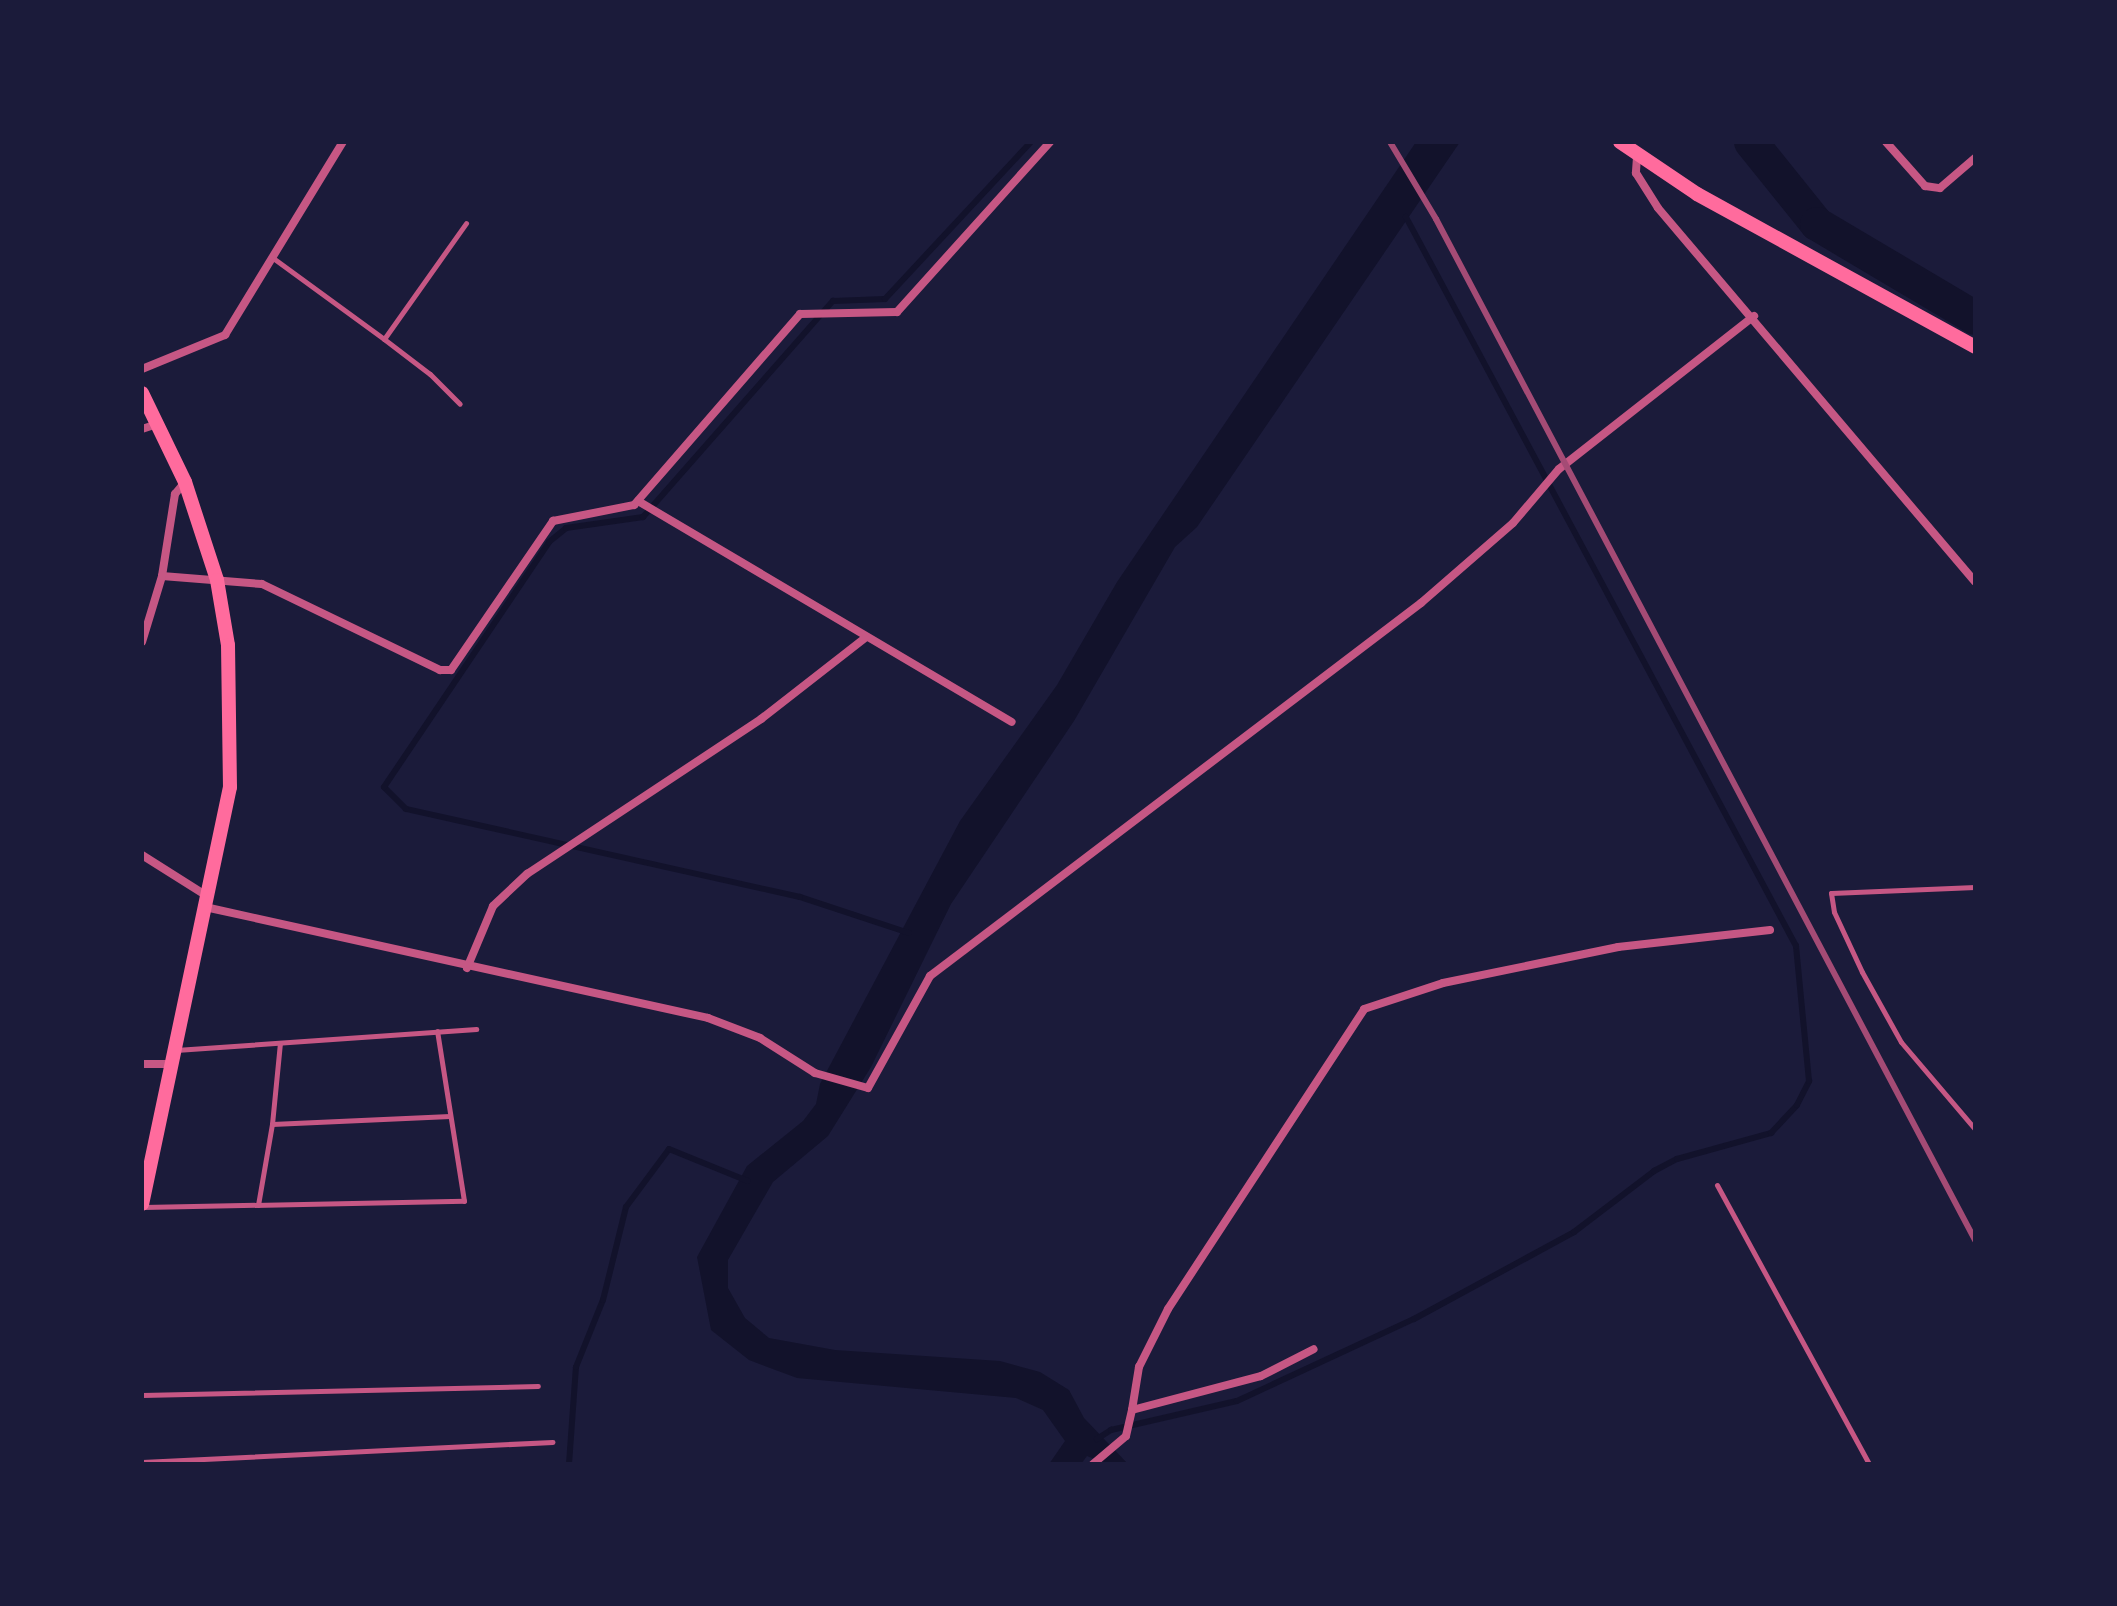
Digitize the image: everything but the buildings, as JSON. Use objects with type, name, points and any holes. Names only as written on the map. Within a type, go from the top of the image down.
[{"type":"main road","points":[[1620,142],[1637,157],[1975,347]]},
{"type":"main road","points":[[142,393],[185,482],[217,580],[228,645],[230,787],[142,1206]]},
{"type":"street","points":[[142,369],[225,335],[343,142]]},
{"type":"street","points":[[162,576],[241,579],[292,594],[440,670],[451,670],[553,521],[620,511],[640,502],[800,314],[897,312],[1050,142]]},
{"type":"street","points":[[1886,142],[1925,186],[1940,188],[1975,158]]},
{"type":"street","points":[[1637,157],[1636,173],[1658,208],[1754,316],[1975,582]]},
{"type":"street","points":[[142,855],[206,902],[467,968],[708,1018],[760,1038],[822,1075],[868,1088],[930,976],[1421,603],[1513,523],[1551,478],[1576,456],[1754,316]]},
{"type":"street","points":[[142,429],[157,424]]},
{"type":"street","points":[[142,642],[162,576],[175,494],[185,482]]},
{"type":"street","points":[[640,502],[1011,722]]},
{"type":"street","points":[[467,968],[493,906],[527,874],[743,732],[865,638]]},
{"type":"street","points":[[1094,1462],[1126,1436],[1139,1367],[1168,1309],[1364,1009],[1443,983],[1618,947],[1770,930]]},
{"type":"street","points":[[142,1064],[174,1057]]},
{"type":"street","points":[[1130,1414],[1261,1376],[1314,1349]]},
{"type":"lane","points":[[384,339],[466,223]]},
{"type":"lane","points":[[273,258],[430,374],[460,404]]},
{"type":"lane","points":[[1975,887],[1831,893],[1834,912],[1862,972],[1901,1042],[1975,1129]]},
{"type":"lane","points":[[174,1057],[280,1043],[476,1029]]},
{"type":"lane","points":[[142,1206],[464,1201],[437,1031]]},
{"type":"lane","points":[[258,1205],[272,1124],[280,1043]]},
{"type":"lane","points":[[272,1124],[450,1116]]},
{"type":"lane","points":[[1717,1185],[1869,1464]]},
{"type":"lane","points":[[142,1395],[538,1386]]},
{"type":"lane","points":[[142,1462],[553,1442]]},
{"type":"shaded area","points":[[1416,142],[1460,142],[1197,527],[1175,547],[1074,721],[951,904],[871,1067],[828,1136],[773,1182],[728,1260],[728,1288],[745,1318],[769,1338],[835,1350],[1000,1361],[1040,1372],[1069,1390],[1084,1418],[1128,1464],[1107,1464],[1087,1456],[1081,1464],[1049,1464],[1065,1441],[1043,1410],[1016,1398],[797,1378],[749,1360],[711,1330],[697,1257],[747,1166],[803,1121],[816,1104],[820,1084],[960,821],[1057,685],[1117,582]]},
{"type":"waterway","points":[[909,933],[800,897],[406,809],[384,787],[549,542],[566,528],[643,517],[833,301],[885,299],[1031,142]]},
{"type":"waterway","points":[[1751,142],[1817,224],[1975,318]]},
{"type":"waterway","points":[[1097,1439],[1111,1430],[1237,1401],[1414,1319],[1574,1232],[1654,1171],[1677,1159],[1771,1133],[1797,1105],[1809,1081],[1796,946],[1406,217]]},
{"type":"waterway","points":[[569,1464],[576,1367],[603,1300],[626,1207],[669,1149],[748,1181]]},
{"type":"railway","points":[[1390,142],[1436,219],[1975,1240]]}]
